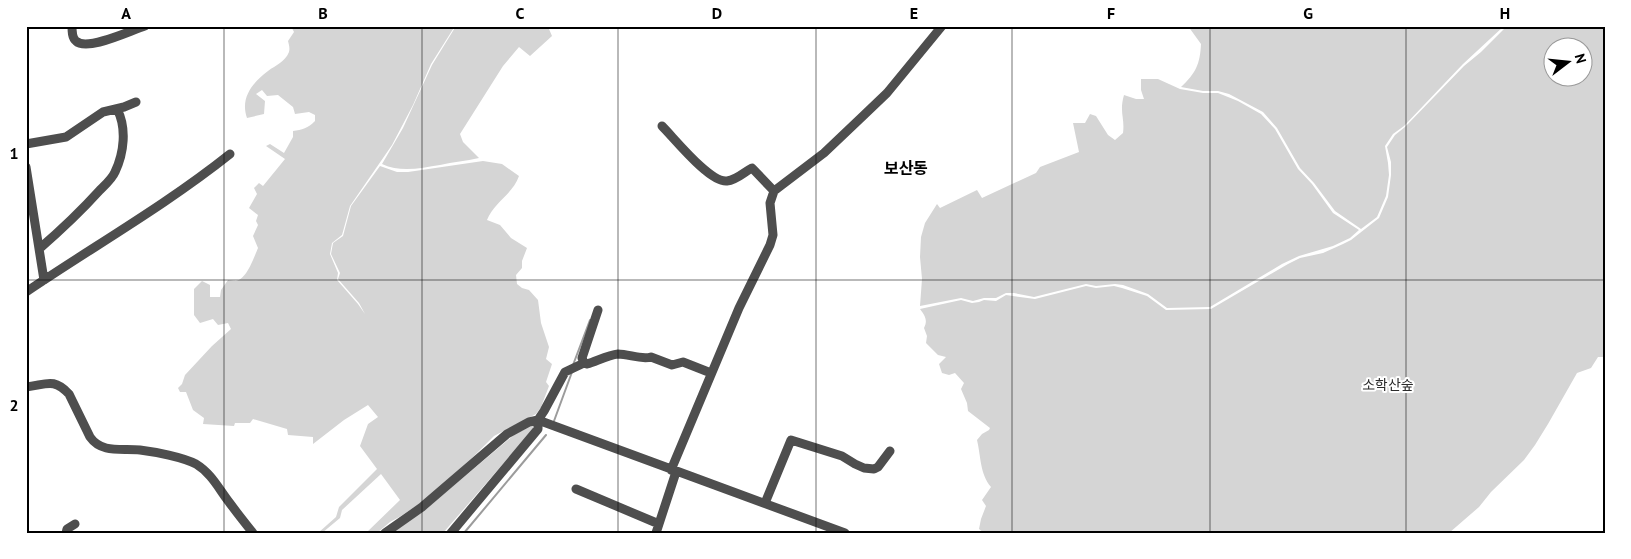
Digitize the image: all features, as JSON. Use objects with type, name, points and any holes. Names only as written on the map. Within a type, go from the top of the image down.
[{"type":"street","points":[[72,26],[74,39],[84,45],[96,43],[145,26]]},
{"type":"street","points":[[576,489],[657,529],[673,471],[711,373],[773,236],[770,203],[774,191],[824,152],[887,93],[942,26]]},
{"type":"street","points":[[26,144],[66,138],[103,112],[136,102]]},
{"type":"street","points":[[39,248],[71,221],[115,174],[122,148],[123,133],[123,122],[117,109]]},
{"type":"street","points":[[662,126],[700,166],[715,178],[722,181],[733,180],[752,168],[774,191]]},
{"type":"street","points":[[26,292],[213,168],[230,154]]},
{"type":"street","points":[[26,167],[44,280]]},
{"type":"street","points":[[577,366],[582,358],[598,310]]},
{"type":"street","points":[[452,533],[538,429],[538,420],[566,372],[577,366],[618,354],[651,357],[672,365],[683,362],[711,373]]},
{"type":"street","points":[[26,387],[52,382],[64,388],[69,394],[94,444],[102,448],[151,452],[182,459],[202,468],[253,533]]},
{"type":"street","points":[[385,533],[428,503],[507,434],[529,422],[538,420],[673,471],[765,503],[829,530],[845,533]]},
{"type":"street","points":[[765,503],[792,440],[842,456],[864,468],[874,469],[890,451]]},
{"type":"street","points":[[66,533],[67,529],[75,524]]},
{"type":"green space","points":[[291,26],[455,26],[431,64],[413,105],[392,145],[350,206],[342,235],[332,243],[330,254],[338,273],[337,280],[365,314],[359,303],[338,279],[340,273],[331,254],[333,243],[343,236],[351,206],[380,166],[397,172],[408,172],[483,161],[502,164],[519,176],[487,220],[500,225],[511,238],[527,248],[522,261],[522,268],[516,275],[517,284],[529,290],[538,300],[541,323],[549,347],[546,359],[552,364],[546,382],[549,386],[541,407],[536,414],[494,436],[426,499],[390,522],[377,533],[366,533],[400,500],[381,474],[342,510],[340,518],[322,533],[318,533],[336,517],[339,507],[377,469],[360,446],[368,424],[378,417],[368,405],[344,420],[313,444],[313,437],[288,435],[287,429],[253,419],[250,423],[235,423],[234,426],[203,424],[204,418],[193,410],[186,392],[180,392],[178,388],[182,384],[185,375],[231,329],[228,323],[218,325],[213,319],[200,323],[194,315],[194,289],[202,281],[210,285],[210,297],[220,297],[221,290],[228,280],[236,281],[240,279],[250,267],[258,248],[253,236],[258,225],[256,221],[258,215],[249,208],[257,194],[254,188],[259,183],[263,186],[285,159],[266,146],[270,144],[284,153],[293,137],[293,131],[305,128],[315,121],[315,115],[309,112],[295,114],[293,107],[278,95],[267,96],[262,90],[256,94],[265,101],[264,114],[247,118],[245,111],[246,98],[252,86],[262,76],[283,61],[289,52],[288,41],[294,32]]},
{"type":"green space","points":[[456,26],[574,26],[549,29],[552,36],[530,56],[519,47],[503,66],[460,134],[463,142],[479,158],[411,169],[389,167],[382,164],[403,128],[432,65]]},
{"type":"green space","points":[[1188,26],[1504,26],[1463,64],[1404,126],[1393,134],[1385,146],[1389,175],[1386,196],[1377,217],[1361,229],[1335,211],[1300,168],[1277,128],[1263,112],[1229,94],[1181,87],[1196,68],[1201,44]]},
{"type":"green space","name":"소학산숲","points":[[1507,26],[1605,26],[1605,357],[1598,357],[1591,368],[1577,373],[1535,445],[1524,460],[1491,492],[1479,507],[1449,533],[984,533],[979,529],[986,506],[982,500],[991,487],[983,471],[977,440],[990,428],[968,411],[961,389],[964,383],[955,373],[949,375],[942,373],[939,364],[946,357],[938,355],[926,343],[927,336],[924,328],[926,320],[920,309],[961,300],[972,303],[984,300],[996,301],[1006,295],[1035,299],[1086,286],[1096,288],[1114,286],[1147,296],[1166,310],[1211,309],[1300,258],[1323,253],[1351,240],[1379,218],[1388,197],[1391,175],[1391,162],[1387,147],[1395,135]]},
{"type":"green space","points":[[1141,79],[1158,79],[1180,89],[1203,93],[1218,93],[1238,101],[1261,114],[1275,129],[1298,169],[1312,184],[1333,213],[1359,230],[1350,238],[1333,246],[1299,256],[1282,264],[1210,307],[1167,308],[1148,294],[1115,284],[1096,286],[1086,284],[1034,297],[1006,293],[996,298],[984,298],[973,301],[961,298],[920,306],[922,279],[921,237],[925,223],[937,204],[940,208],[977,190],[982,198],[1036,173],[1040,167],[1079,152],[1073,123],[1085,123],[1090,114],[1096,116],[1108,135],[1115,140],[1123,133],[1122,106],[1124,95],[1136,99],[1144,99],[1141,90]]},
{"type":"green space","points":[[532,425],[534,427],[529,434],[443,533],[392,533],[427,508],[514,435]]},
{"type":"waterway","points":[[573,365],[590,320]]},
{"type":"waterway","points":[[554,421],[572,372]]},
{"type":"waterway","points":[[464,533],[546,435]]},
{"type":"district","name":"보산동","points":[[906,168]]}]
